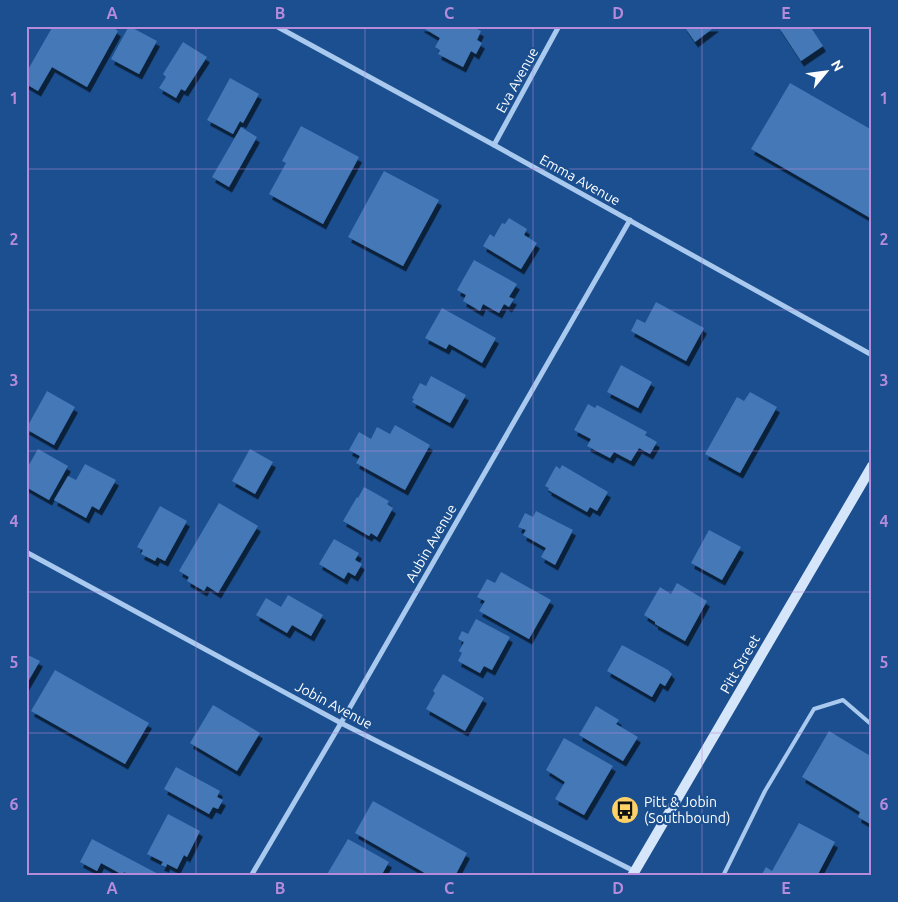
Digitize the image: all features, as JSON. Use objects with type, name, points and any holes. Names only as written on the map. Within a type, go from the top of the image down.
[{"type":"street","name":"Emma Avenue","points":[[276,26],[872,355]]},
{"type":"street","name":"Eva Avenue","points":[[494,145],[559,26]]},
{"type":"street","name":"Aubin Avenue","points":[[251,876],[630,220]]},
{"type":"street","name":"Pitt Street","points":[[633,874],[872,466]]},
{"type":"street","name":"Jobin Avenue","points":[[26,552],[341,723],[633,874]]},
{"type":"lane","points":[[723,876],[765,791],[814,709],[842,700],[872,725]]},
{"type":"building","points":[[53,26],[111,26],[118,31],[87,87],[52,67],[38,91],[26,84],[26,73]]},
{"type":"building","points":[[129,26],[157,41],[139,74],[111,59]]},
{"type":"building","points":[[420,26],[476,26],[475,28],[481,31],[477,40],[482,43],[476,54],[471,51],[463,67],[438,54],[440,50],[435,47],[440,38]]},
{"type":"building","points":[[684,26],[716,26],[695,42]]},
{"type":"building","points":[[778,26],[810,26],[823,46],[801,61]]},
{"type":"building","points":[[183,42],[207,57],[185,91],[181,89],[176,98],[159,88],[166,77],[163,74]]},
{"type":"building","points":[[230,78],[259,94],[243,123],[240,121],[233,134],[207,120]]},
{"type":"building","points":[[790,83],[872,130],[872,219],[751,149]]},
{"type":"building","points":[[301,126],[359,157],[323,224],[269,194],[286,163],[282,161]]},
{"type":"building","points":[[241,127],[257,137],[229,187],[212,177]]},
{"type":"building","points":[[384,171],[439,200],[403,266],[348,237]]},
{"type":"building","points":[[509,218],[527,229],[524,235],[537,243],[521,269],[483,246],[490,234],[494,237],[502,223],[505,224]]},
{"type":"building","points":[[474,260],[517,284],[509,297],[514,299],[509,307],[504,304],[499,313],[483,304],[480,311],[463,301],[466,295],[457,290]]},
{"type":"building","points":[[656,302],[704,328],[686,361],[631,331],[637,319],[645,323]]},
{"type":"building","points":[[442,308],[496,338],[482,363],[449,344],[446,349],[425,338]]},
{"type":"building","points":[[621,365],[652,382],[638,408],[607,392]]},
{"type":"building","points":[[431,376],[466,395],[450,423],[412,402],[414,399],[412,398],[420,383],[426,386]]},
{"type":"building","points":[[47,391],[75,407],[54,445],[26,429]]},
{"type":"building","points":[[750,392],[777,407],[740,473],[705,454],[737,397],[744,401]]},
{"type":"building","points":[[588,404],[595,408],[597,405],[647,432],[645,435],[657,442],[650,454],[639,448],[631,461],[614,452],[610,458],[587,446],[591,439],[574,430]]},
{"type":"building","points":[[395,425],[430,445],[405,490],[356,463],[360,456],[349,450],[359,432],[371,439],[377,427],[390,434]]},
{"type":"building","points":[[38,449],[68,466],[49,500],[26,487],[26,470]]},
{"type":"building","points":[[250,449],[273,462],[255,494],[232,481]]},
{"type":"building","points":[[85,464],[116,480],[99,510],[92,506],[86,518],[54,500],[68,476],[76,480]]},
{"type":"building","points":[[562,465],[608,492],[597,511],[590,507],[587,512],[548,490],[549,488],[545,486],[556,466],[560,469]]},
{"type":"building","points":[[364,487],[389,501],[387,504],[393,508],[377,537],[371,533],[369,536],[343,521]]},
{"type":"building","points":[[219,503],[258,526],[218,593],[207,586],[204,591],[187,581],[189,577],[179,571]]},
{"type":"building","points":[[160,506],[187,521],[165,561],[157,557],[155,561],[141,554],[143,550],[137,547]]},
{"type":"building","points":[[536,511],[573,530],[555,565],[541,557],[546,548],[523,535],[526,530],[518,527],[525,513],[533,517]]},
{"type":"building","points":[[709,530],[741,547],[722,580],[691,563]]},
{"type":"building","points":[[334,539],[359,553],[355,560],[362,564],[355,576],[348,572],[344,579],[319,564]]},
{"type":"building","points":[[501,572],[551,600],[529,639],[479,611],[485,601],[477,597],[487,579],[495,583]]},
{"type":"building","points":[[677,583],[707,601],[685,641],[655,624],[655,622],[644,615],[660,587],[671,594]]},
{"type":"building","points":[[288,595],[323,615],[311,636],[292,625],[287,633],[256,615],[266,598],[281,607]]},
{"type":"building","points":[[476,619],[510,637],[492,670],[484,666],[480,673],[458,661],[462,653],[459,651],[464,642],[458,639],[462,631],[468,634]]},
{"type":"building","points":[[622,645],[672,674],[665,686],[660,683],[652,697],[607,671]]},
{"type":"building","points":[[26,654],[40,661],[26,685]]},
{"type":"building","points":[[55,670],[149,723],[125,764],[31,711]]},
{"type":"building","points":[[443,674],[484,698],[465,731],[426,709],[435,693],[433,691]]},
{"type":"building","points":[[213,705],[260,733],[237,771],[190,743]]},
{"type":"building","points":[[596,706],[619,720],[616,724],[638,737],[623,761],[579,735]]},
{"type":"building","points":[[829,731],[872,757],[872,825],[858,817],[860,812],[802,777]]},
{"type":"building","points":[[564,738],[613,766],[584,815],[555,799],[565,782],[546,770]]},
{"type":"building","points":[[176,767],[220,791],[217,797],[223,800],[218,809],[213,807],[209,814],[164,789]]},
{"type":"building","points":[[373,801],[467,853],[455,876],[430,876],[355,833]]},
{"type":"building","points":[[168,814],[200,831],[187,857],[184,855],[177,869],[167,864],[166,867],[161,865],[163,862],[147,854]]},
{"type":"building","points":[[799,823],[835,842],[817,876],[761,876],[766,867],[772,871]]},
{"type":"building","points":[[92,839],[162,876],[132,876],[124,872],[123,875],[101,863],[97,871],[80,862]]},
{"type":"building","points":[[348,839],[389,862],[381,876],[326,876]]},
{"type":"place","name":"Pitt & Jobin (Southbound)","points":[[625,810]]}]
